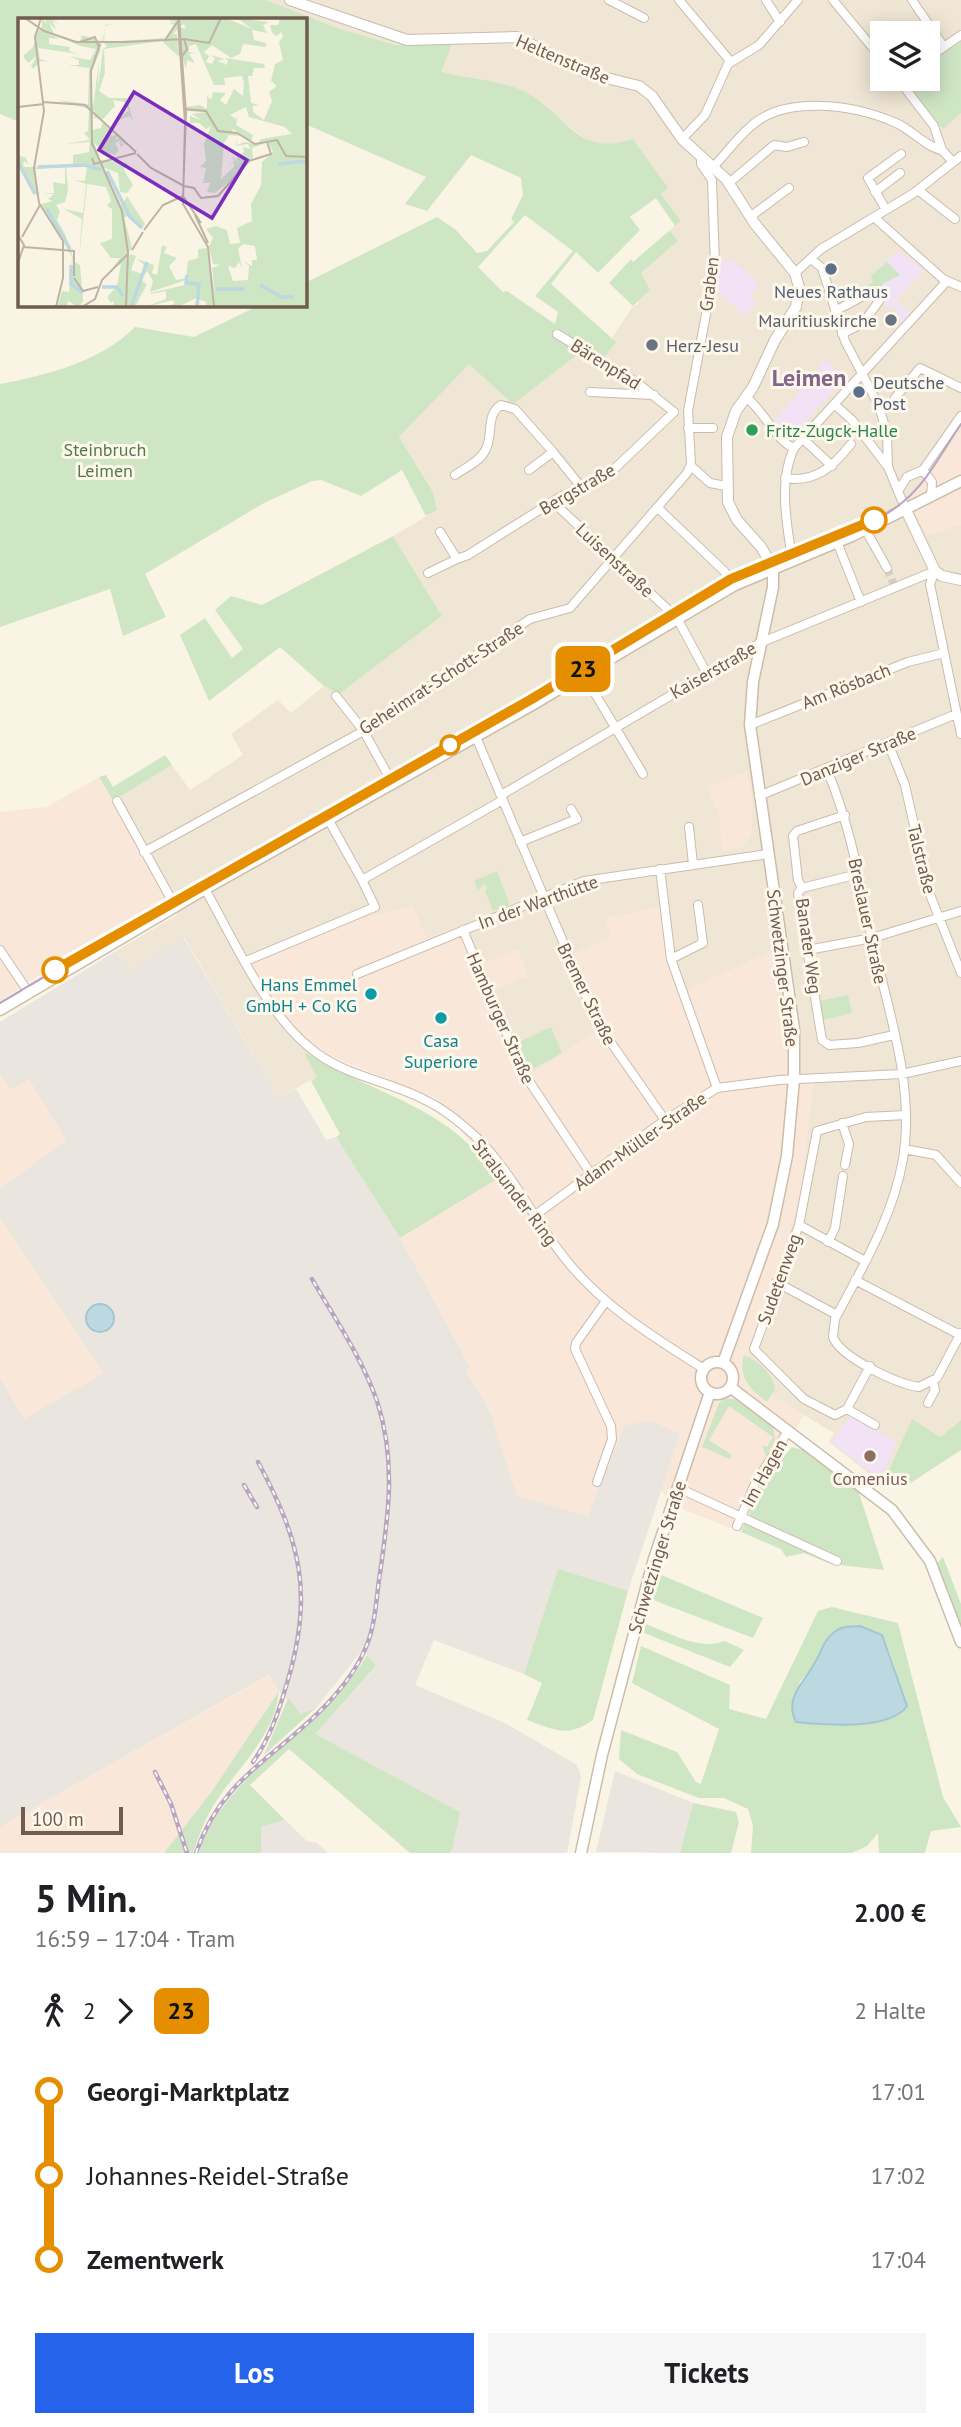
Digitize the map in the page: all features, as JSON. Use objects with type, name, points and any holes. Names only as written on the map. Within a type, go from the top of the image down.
[{"type":"main road","points":[[0,1010],[175,906],[476,737],[735,585],[773,566],[865,529],[961,481]]},
{"type":"main road","name":"Schwetzinger Straße","points":[[723,1363],[776,1212],[791,1127],[794,1029],[750,725],[760,643],[773,587],[773,566]]},
{"type":"main road","points":[[712,1363],[723,1363],[732,1372],[730,1387],[719,1393],[710,1392],[702,1383],[704,1369],[712,1363]]},
{"type":"main road","points":[[730,1387],[871,1492],[906,1527],[939,1579],[961,1642]]},
{"type":"main road","name":"Schwetzinger Straße","points":[[581,1853],[610,1723],[653,1562],[710,1392]]},
{"type":"street","name":"Heltenstraße","points":[[290,0],[407,40],[509,36],[526,40],[586,73],[643,88],[682,139],[729,183],[750,217],[795,273]]},
{"type":"street","points":[[609,0],[644,18]]},
{"type":"street","points":[[679,0],[731,62]]},
{"type":"street","points":[[766,0],[780,22]]},
{"type":"street","points":[[682,139],[705,115],[724,69],[757,46],[798,0]]},
{"type":"street","points":[[833,0],[870,45]]},
{"type":"street","points":[[912,0],[944,47]]},
{"type":"street","points":[[940,50],[961,35]]},
{"type":"street","points":[[907,91],[937,131],[942,150]]},
{"type":"street","points":[[713,167],[752,124],[782,110],[812,107],[878,116],[904,127],[942,150],[953,162]]},
{"type":"street","points":[[729,183],[774,145],[792,147],[804,142]]},
{"type":"street","points":[[886,210],[868,178],[901,154]]},
{"type":"street","name":"Graben","points":[[688,415],[715,266],[712,180],[701,164],[701,156]]},
{"type":"street","points":[[773,566],[733,514],[726,486],[729,427],[798,302],[800,293],[795,273],[821,249],[918,190],[961,156]]},
{"type":"street","points":[[875,192],[900,173]]},
{"type":"street","points":[[750,217],[789,188]]},
{"type":"street","points":[[918,190],[955,219]]},
{"type":"street","points":[[875,218],[947,281],[961,288]]},
{"type":"street","points":[[811,259],[822,268],[842,334],[883,415],[888,467]]},
{"type":"street","points":[[792,559],[785,478],[794,448],[861,372],[908,327],[947,281]]},
{"type":"street","points":[[835,311],[871,292]]},
{"type":"street","points":[[842,334],[863,323],[879,302]]},
{"type":"street","name":"Bärenpfad","points":[[557,334],[654,394],[674,412]]},
{"type":"street","points":[[895,398],[920,368],[961,388]]},
{"type":"street","name":"Bärenpfad","points":[[590,392],[654,394]]},
{"type":"street","points":[[746,397],[766,416],[778,437],[794,448]]},
{"type":"street","points":[[834,404],[888,467],[935,571],[961,580]]},
{"type":"street","points":[[455,475],[485,450],[493,414],[501,405],[515,409],[582,488]]},
{"type":"street","points":[[674,412],[688,415],[691,466],[710,483],[726,486]]},
{"type":"street","name":"Bergstraße","points":[[428,573],[491,543],[553,502],[608,475],[674,412]]},
{"type":"street","points":[[898,491],[907,477],[923,470],[961,416]]},
{"type":"street","points":[[688,428],[713,428]]},
{"type":"street","points":[[803,439],[832,466]]},
{"type":"street","points":[[785,478],[804,481],[832,466],[850,444]]},
{"type":"street","points":[[530,470],[553,452]]},
{"type":"street","name":"Geheimrat-Schott-Straße","points":[[144,852],[363,730],[530,619],[569,609],[691,466]]},
{"type":"street","points":[[923,470],[932,482],[931,497]]},
{"type":"street","name":"Luisenstraße","points":[[553,502],[677,618],[707,674]]},
{"type":"street","points":[[657,507],[724,571],[735,585]]},
{"type":"street","points":[[865,529],[887,568]]},
{"type":"street","points":[[440,532],[457,559]]},
{"type":"street","points":[[836,542],[861,602]]},
{"type":"street","points":[[935,571],[930,584],[961,734]]},
{"type":"street","name":"Kaiserstraße","points":[[362,880],[760,643],[935,571]]},
{"type":"street","name":"Am Rösbach","points":[[750,725],[908,662],[944,653]]},
{"type":"street","points":[[584,675],[643,774]]},
{"type":"street","points":[[336,696],[363,730],[393,784]]},
{"type":"street","name":"Danziger Straße","points":[[759,796],[827,770],[956,714]]},
{"type":"street","name":"Bremer Straße","points":[[476,737],[598,1024],[665,1121]]},
{"type":"street","name":"Talstraße","points":[[888,743],[903,777],[926,882],[961,973]]},
{"type":"street","name":"Breslauer Straße","points":[[827,770],[845,815],[902,1074],[906,1115],[904,1149],[890,1208],[837,1315]]},
{"type":"street","points":[[117,801],[175,906]]},
{"type":"street","points":[[520,842],[577,819],[572,809]]},
{"type":"street","name":"Banater Weg","points":[[845,815],[793,834],[798,880],[802,888],[798,893],[825,1043],[858,1043],[894,1035]]},
{"type":"street","points":[[246,961],[375,907],[328,819]]},
{"type":"street","points":[[689,827],[693,864]]},
{"type":"street","name":"In der Warthütte","points":[[357,974],[584,881],[768,854]]},
{"type":"street","points":[[660,869],[671,959],[717,1088]]},
{"type":"street","points":[[802,888],[858,874]]},
{"type":"street","name":"Stralsunder Ring","points":[[205,889],[279,1014],[318,1054],[363,1077],[425,1099],[457,1119],[479,1140],[567,1261],[606,1301],[646,1333],[704,1369]]},
{"type":"street","points":[[671,959],[703,943],[698,905]]},
{"type":"street","points":[[808,950],[872,938],[961,911]]},
{"type":"street","name":"Hamburger Straße","points":[[463,930],[523,1072],[591,1174]]},
{"type":"street","points":[[0,950],[29,993]]},
{"type":"street","name":"Adam-Müller-Straße","points":[[534,1216],[665,1121],[717,1088],[794,1079],[902,1074],[961,1061]]},
{"type":"street","name":"Sudetenweg","points":[[847,1409],[835,1415],[804,1399],[754,1352],[776,1282],[799,1225],[816,1132],[872,1116],[906,1115]]},
{"type":"street","points":[[842,1123],[849,1144],[845,1165]]},
{"type":"street","points":[[904,1149],[936,1155],[961,1184]]},
{"type":"street","points":[[828,1242],[835,1228],[843,1176]]},
{"type":"street","points":[[799,1225],[865,1261]]},
{"type":"street","points":[[855,1280],[960,1334],[933,1382],[935,1390],[928,1404]]},
{"type":"street","points":[[776,1282],[837,1315],[832,1329],[835,1343],[846,1354],[914,1386],[933,1382]]},
{"type":"street","points":[[597,1482],[612,1440],[611,1426],[575,1349],[576,1343],[606,1301]]},
{"type":"street","points":[[870,1366],[847,1409],[875,1425]]},
{"type":"street","name":"Im Hagen","points":[[737,1526],[755,1483],[788,1431]]},
{"type":"street","points":[[685,1491],[837,1561]]},
{"type":"shaded area","points":[[266,0],[961,0],[961,1420],[940,1437],[912,1420],[882,1484],[829,1442],[834,1433],[746,1380],[745,1362],[794,1079],[684,991],[606,918],[611,937],[600,1030],[519,1082],[457,926],[320,1052],[341,1063],[279,1098],[184,937],[128,971],[116,951],[177,915],[113,801],[172,765],[190,790],[243,755],[231,734],[278,700],[291,713],[324,686],[339,694],[442,616],[393,536],[437,510],[433,492],[399,437],[469,363],[555,370],[582,351],[616,343],[612,338],[633,306],[638,304],[641,273],[678,241],[670,230],[681,221],[661,194],[667,188],[633,139],[613,145],[591,143],[521,90],[440,72],[452,44],[396,45],[340,29]]},
{"type":"shaded area","points":[[899,250],[924,271],[896,300],[913,318],[905,326],[895,316],[898,312],[892,306],[888,309],[868,285],[873,282],[871,275]]},
{"type":"shaded area","points":[[732,259],[759,284],[751,295],[755,302],[744,315],[716,290],[720,262]]},
{"type":"shaded area","points":[[822,358],[845,378],[790,439],[773,422],[819,370]]},
{"type":"shaded area","points":[[961,430],[961,525],[926,536],[909,499]]},
{"type":"shaded area","points":[[747,771],[753,802],[751,835],[742,847],[722,852],[719,816],[707,787]]},
{"type":"shaded area","points":[[99,777],[168,900],[61,961],[0,1001],[0,812],[47,807]]},
{"type":"shaded area","points":[[667,905],[675,960],[684,991],[771,951],[794,1079],[814,1081],[800,1200],[746,1362],[746,1380],[804,1415],[764,1479],[741,1532],[682,1509],[661,1491],[680,1434],[625,1425],[588,1516],[517,1496],[491,1414],[466,1368],[471,1367],[400,1238],[498,1178],[437,1099],[320,1052],[283,1014],[249,964],[357,919],[413,906],[427,938],[457,926],[473,967],[518,949],[528,976],[484,995],[519,1082],[599,1030],[569,955],[611,937],[606,918]]},
{"type":"shaded area","points":[[183,937],[279,1098],[296,1089],[326,1140],[336,1137],[400,1238],[471,1368],[466,1369],[491,1414],[517,1496],[588,1516],[625,1425],[651,1421],[680,1434],[628,1591],[558,1570],[524,1674],[434,1640],[415,1685],[505,1723],[577,1765],[581,1777],[567,1853],[449,1853],[460,1812],[314,1734],[376,1667],[363,1649],[317,1707],[301,1714],[279,1691],[269,1675],[0,1827],[0,1378],[24,1419],[104,1373],[0,1217],[0,1189],[66,1140],[29,1079],[11,1090],[0,1073],[0,1022],[116,951],[128,971]]},
{"type":"shaded area","points":[[0,1073],[11,1090],[29,1078],[66,1140],[0,1189]]},
{"type":"shaded area","points":[[0,1217],[105,1374],[24,1420],[0,1378]]},
{"type":"shaded area","name":"Comenius","points":[[851,1415],[895,1441],[896,1446],[879,1478],[831,1442]]},
{"type":"shaded area","points":[[270,1675],[279,1691],[212,1791],[164,1853],[0,1853],[0,1827]]},
{"type":"shaded area","points":[[615,1771],[693,1803],[680,1853],[596,1852]]},
{"type":"shaded area","points":[[285,1820],[307,1841],[317,1843],[328,1853],[261,1853],[261,1827]]},
{"type":"green space","name":"Steinbruch Leimen","points":[[0,0],[266,0],[340,29],[396,45],[452,44],[441,72],[492,81],[521,90],[549,109],[572,130],[597,143],[633,139],[668,188],[661,194],[681,221],[675,226],[656,198],[630,217],[640,230],[598,273],[576,252],[551,284],[616,342],[601,361],[582,351],[513,404],[469,364],[399,437],[433,492],[437,510],[426,516],[402,470],[361,496],[321,480],[312,481],[264,503],[145,574],[166,617],[123,636],[110,589],[0,627],[0,384],[54,371],[89,358],[121,339],[135,327],[194,337],[258,306],[306,306],[306,282],[437,217],[456,230],[477,253],[487,251],[514,222],[511,219],[523,195],[521,178],[471,155],[427,211],[405,204],[426,177],[306,124],[306,18],[18,18],[18,122],[0,114]],"holes":[[[525,215],[573,251],[535,296],[558,312],[555,324],[507,291],[503,292],[478,267]]]},
{"type":"green space","points":[[961,39],[961,113],[943,129],[912,91],[940,91],[940,54]]},
{"type":"green space","points":[[670,230],[678,241],[641,273],[650,290],[633,306],[609,283],[631,259],[633,262]]},
{"type":"green space","points":[[887,262],[900,275],[882,284],[876,301],[868,285],[873,282],[871,275]]},
{"type":"green space","points":[[393,536],[442,616],[339,694],[324,686],[280,647],[209,701],[180,635],[205,618],[232,658],[243,649],[215,610],[231,596],[262,605]]},
{"type":"green space","points":[[165,755],[172,765],[113,801],[99,777],[106,775],[113,787]]},
{"type":"green space","points":[[497,871],[510,905],[493,911],[485,891],[487,887],[484,884],[478,890],[474,881]]},
{"type":"green space","points":[[848,995],[852,1013],[823,1020],[819,1001]]},
{"type":"green space","points":[[551,1027],[562,1053],[529,1071],[515,1044]]},
{"type":"green space","points":[[307,1053],[435,1118],[479,1154],[497,1179],[400,1238],[336,1137],[340,1134],[311,1081],[317,1077],[305,1055]]},
{"type":"green space","points":[[744,1355],[760,1365],[771,1378],[775,1390],[767,1402],[751,1388],[744,1376]]},
{"type":"green space","points":[[725,1399],[735,1399],[773,1426],[775,1440],[766,1456],[762,1445],[767,1447],[773,1437],[729,1406],[709,1440],[732,1455],[730,1459],[702,1447],[719,1403]]},
{"type":"green space","points":[[912,1419],[940,1437],[961,1420],[961,1450],[909,1484],[907,1481],[897,1486],[888,1479],[888,1472]]},
{"type":"green space","points":[[792,1447],[807,1451],[857,1487],[884,1570],[831,1564],[804,1553],[786,1557],[781,1549],[741,1532],[764,1479]]},
{"type":"green space","points":[[943,1557],[961,1604],[961,1629],[939,1571],[938,1562]]},
{"type":"green space","points":[[558,1569],[628,1591],[593,1720],[568,1731],[527,1720],[542,1683],[524,1674]]},
{"type":"green space","points":[[659,1574],[763,1618],[753,1638],[653,1600]]},
{"type":"green space","points":[[832,1607],[898,1623],[943,1797],[961,1827],[931,1831],[925,1853],[879,1853],[878,1833],[867,1846],[852,1853],[751,1853],[753,1826],[748,1809],[724,1798],[699,1798],[637,1774],[619,1759],[621,1730],[677,1752],[696,1782],[701,1784],[719,1729],[632,1683],[641,1646],[730,1685],[729,1709],[766,1719],[818,1611]],"holes":[[[861,1626],[882,1635],[896,1674],[900,1715],[857,1724],[822,1725],[799,1683],[814,1664]]]},
{"type":"green space","points":[[646,1624],[695,1642],[715,1644],[725,1641],[744,1650],[730,1667],[644,1633]]},
{"type":"green space","points":[[367,1655],[376,1666],[315,1734],[460,1812],[452,1850],[449,1853],[410,1853],[289,1749],[250,1785],[285,1820],[261,1827],[261,1853],[199,1853],[211,1825],[229,1799],[326,1706]]},
{"type":"green space","points":[[279,1691],[271,1722],[215,1803],[202,1827],[193,1853],[164,1853],[212,1791]]},
{"type":"green space","points":[[288,1698],[301,1714],[317,1707],[264,1755]]},
{"type":"green space","points":[[693,1803],[736,1812],[739,1822],[731,1853],[680,1853]]},
{"type":"water","points":[[100,1304],[110,1308],[114,1318],[110,1328],[100,1332],[90,1328],[86,1318],[90,1308]]},
{"type":"water","points":[[860,1626],[882,1635],[907,1706],[898,1714],[872,1723],[839,1725],[796,1722],[792,1706],[794,1698],[826,1640],[839,1629]]},
{"type":"tunnel","points":[[887,568],[894,585]]},
{"type":"tram line","points":[[0,1003],[728,581],[749,570],[864,527],[885,515],[913,493],[961,424]]},
{"type":"tram line","name":"23","points":[[55,970],[325,813],[530,700],[731,579],[874,520]]},
{"type":"railway","points":[[196,1853],[207,1827],[235,1787],[308,1723],[344,1684],[362,1655],[373,1622],[389,1490],[387,1446],[377,1401],[364,1369],[312,1279]]},
{"type":"railway","points":[[253,1762],[281,1704],[295,1652],[301,1595],[293,1544],[273,1491],[258,1462]]},
{"type":"railway","points":[[244,1485],[257,1507]]},
{"type":"railway","points":[[155,1772],[171,1804],[187,1853]]},
{"type":"place","name":"Neues Rathaus","points":[[831,269]]},
{"type":"place","name":"Mauritiuskirche","points":[[891,320]]},
{"type":"place","name":"Herz-Jesu","points":[[652,345]]},
{"type":"place","name":"Deutsche Post","points":[[859,392]]},
{"type":"place","name":"Fritz-Zugck-Halle","points":[[752,430]]},
{"type":"place","name":"Hans Emmel GmbH + Co KG","points":[[371,994]]},
{"type":"place","name":"Casa Superiore","points":[[441,1018]]},
{"type":"place","name":"Comenius","points":[[870,1456]]},
{"type":"district","name":"Leimen","points":[[809,377]]}]
